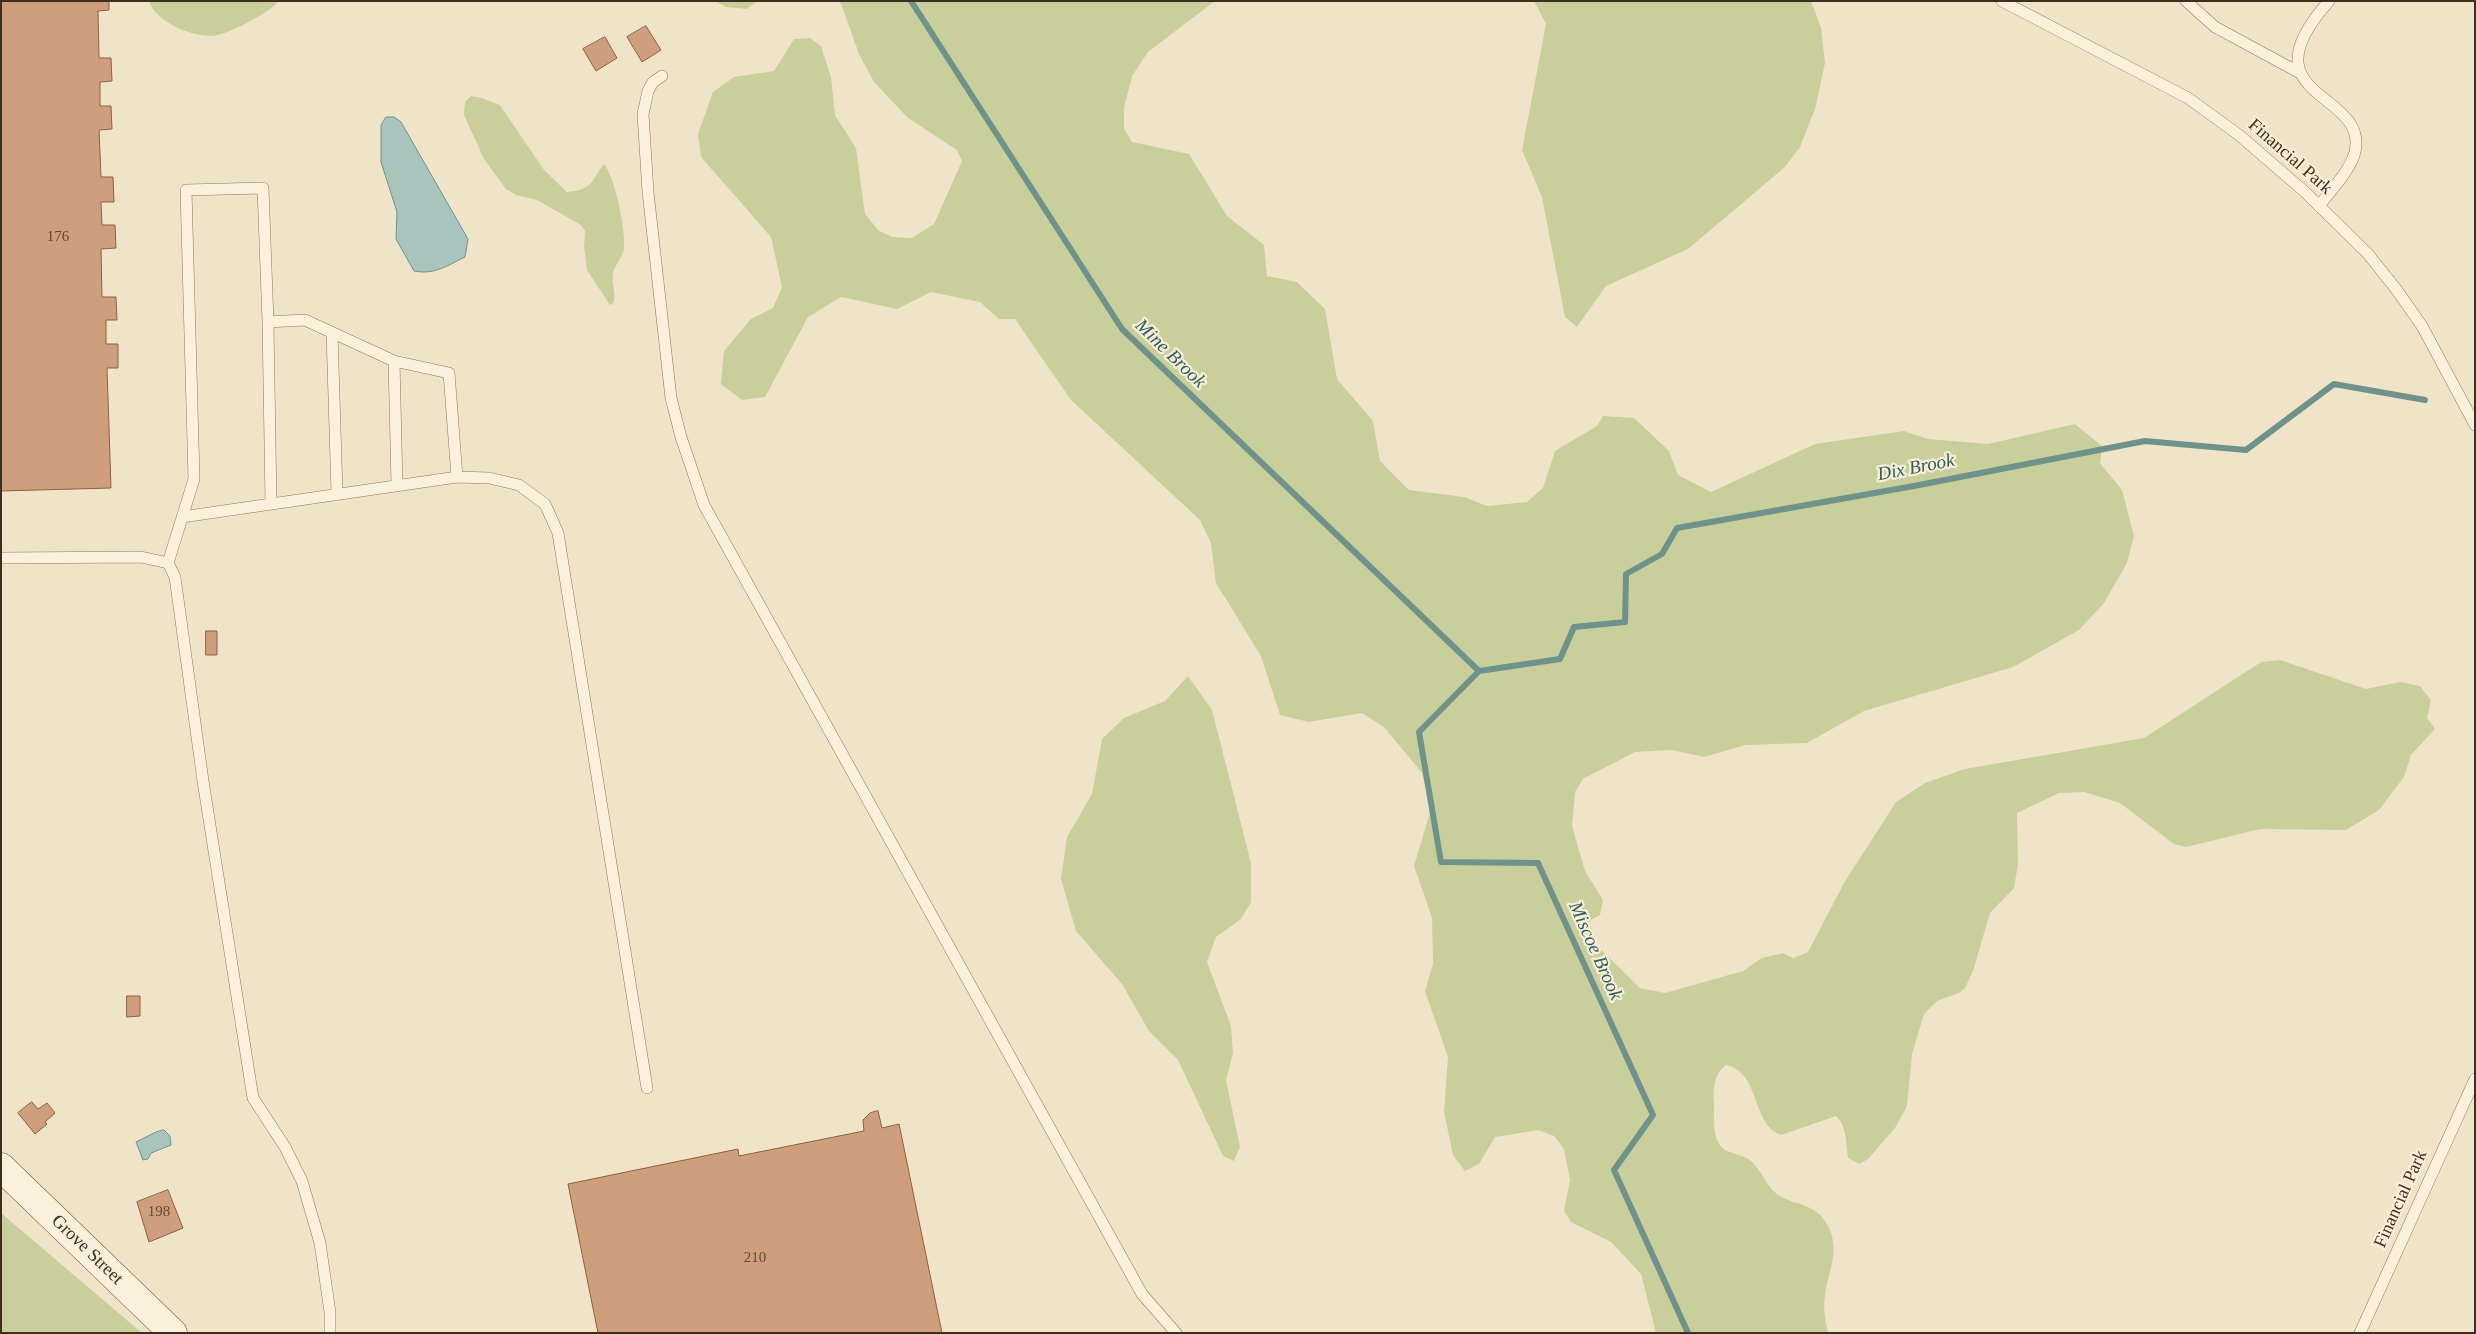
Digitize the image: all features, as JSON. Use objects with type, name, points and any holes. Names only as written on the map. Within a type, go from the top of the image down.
[{"type":"main road","name":"Grove Street","points":[[1,1167],[173,1333]]},
{"type":"lane","name":"Financial Park","points":[[2002,1],[2188,98],[2239,135],[2319,206],[2368,254],[2417,319],[2475,425]]},
{"type":"lane","points":[[2186,1],[2215,27],[2300,73]]},
{"type":"lane","points":[[2319,206],[2355,153],[2356,135],[2346,118],[2309,86],[2300,73],[2298,59],[2300,42],[2310,23],[2329,1]]},
{"type":"lane","points":[[662,76],[653,82],[648,91],[643,114],[648,192],[671,398],[681,437],[704,505],[1142,1294],[1176,1333]]},
{"type":"lane","points":[[271,503],[268,322],[263,188],[186,190],[194,480],[168,563],[175,577],[203,781],[253,1098],[285,1147],[302,1181],[320,1243],[330,1312],[330,1333]]},
{"type":"lane","points":[[268,322],[305,320],[394,362],[449,373],[458,477]]},
{"type":"lane","points":[[332,333],[337,493]]},
{"type":"lane","points":[[394,362],[397,485]]},
{"type":"lane","points":[[182,517],[337,493],[458,477],[489,478],[519,485],[545,504],[558,533],[647,1088]]},
{"type":"lane","points":[[1,558],[141,557],[168,563]]},
{"type":"lane","name":"Financial Park","points":[[2360,1333],[2475,1079]]},
{"type":"green space","points":[[149,1],[279,1],[266,12],[247,23],[227,32],[211,36],[184,30],[166,21],[153,9]]},
{"type":"green space","points":[[715,1],[757,1],[747,9],[726,7]]},
{"type":"green space","points":[[840,1],[1215,1],[1148,52],[1132,76],[1124,108],[1124,129],[1132,142],[1189,154],[1227,216],[1264,245],[1267,276],[1297,282],[1325,309],[1337,379],[1373,421],[1380,461],[1409,490],[1464,497],[1487,506],[1527,502],[1543,488],[1555,451],[1597,426],[1603,416],[1634,418],[1669,451],[1678,475],[1711,492],[1815,444],[1904,431],[1928,439],[1988,444],[2075,424],[2102,446],[2100,463],[2122,490],[2134,536],[2127,563],[2104,603],[2079,630],[2013,667],[1864,711],[1807,743],[1745,745],[1704,757],[1672,750],[1635,752],[1583,779],[1575,792],[1572,826],[1585,871],[1603,900],[1600,915],[1589,921],[1598,947],[1640,988],[1665,993],[1743,971],[1762,958],[1783,953],[1793,958],[1808,952],[1844,883],[1896,802],[1925,783],[1965,769],[2144,738],[2261,662],[2280,660],[2366,689],[2400,682],[2420,686],[2431,700],[2427,718],[2435,729],[2411,755],[2404,777],[2379,810],[2346,830],[2260,829],[2186,847],[2174,844],[2120,803],[2084,792],[2059,793],[2017,813],[2018,864],[2014,888],[1990,913],[1973,971],[1965,988],[1959,993],[1937,1001],[1924,1014],[1912,1054],[1907,1106],[1895,1128],[1868,1159],[1859,1164],[1848,1158],[1844,1130],[1836,1116],[1781,1135],[1771,1129],[1765,1121],[1751,1088],[1737,1070],[1726,1065],[1719,1073],[1715,1082],[1714,1124],[1719,1144],[1732,1153],[1749,1159],[1755,1164],[1773,1191],[1784,1198],[1812,1209],[1824,1220],[1829,1228],[1832,1237],[1833,1253],[1824,1300],[1828,1333],[1656,1333],[1641,1274],[1611,1242],[1571,1222],[1564,1211],[1570,1180],[1564,1149],[1554,1136],[1538,1130],[1495,1137],[1479,1164],[1465,1171],[1453,1155],[1444,1112],[1448,1057],[1425,991],[1433,964],[1432,918],[1414,866],[1431,809],[1422,773],[1384,727],[1362,713],[1309,722],[1280,715],[1261,656],[1216,583],[1211,543],[1200,520],[1071,400],[1015,319],[999,319],[980,302],[931,292],[897,309],[841,297],[808,317],[765,397],[742,400],[721,384],[724,351],[751,319],[773,308],[782,287],[771,237],[701,157],[698,134],[713,92],[734,77],[774,71],[794,39],[810,38],[821,46],[831,77],[835,115],[856,148],[865,214],[879,231],[893,237],[912,238],[934,224],[962,161],[957,150],[908,118],[874,82],[859,54]]},
{"type":"green space","points":[[1534,1],[1811,1],[1821,28],[1825,63],[1815,109],[1800,147],[1785,167],[1688,249],[1606,286],[1577,327],[1565,317],[1542,197],[1522,150],[1546,24]]},
{"type":"green space","points":[[471,96],[500,105],[544,170],[567,192],[583,189],[591,183],[604,164],[616,192],[624,241],[623,252],[613,273],[613,304],[610,305],[587,270],[584,247],[585,231],[581,225],[537,200],[516,195],[506,189],[484,159],[464,115],[465,102]]},
{"type":"green space","points":[[1188,676],[1212,710],[1251,863],[1251,902],[1241,919],[1216,937],[1207,962],[1231,1026],[1233,1053],[1226,1080],[1240,1147],[1234,1161],[1223,1156],[1178,1060],[1149,1031],[1122,984],[1076,931],[1061,879],[1067,837],[1092,794],[1102,739],[1124,718],[1165,701]]},
{"type":"green space","points":[[1,1213],[142,1333],[1,1333]]},
{"type":"water","points":[[386,117],[394,117],[401,122],[468,239],[465,257],[434,271],[414,271],[396,239],[397,212],[381,162],[381,126]]},
{"type":"water","points":[[164,1130],[170,1136],[171,1145],[151,1153],[148,1159],[143,1160],[136,1142]]},
{"type":"building","points":[[1,1],[109,1],[109,10],[98,11],[99,58],[111,58],[112,81],[100,82],[100,106],[111,106],[112,129],[99,130],[101,177],[113,177],[114,202],[101,202],[102,225],[115,225],[116,248],[101,249],[102,297],[116,297],[117,320],[106,320],[106,344],[118,344],[118,368],[107,368],[111,488],[1,491]]},
{"type":"building","points":[[646,26],[661,50],[642,62],[627,37]]},
{"type":"building","points":[[605,37],[617,58],[596,71],[583,49]]},
{"type":"building","points":[[206,631],[217,631],[217,655],[206,655]]},
{"type":"building","points":[[127,996],[140,996],[140,1016],[127,1017]]},
{"type":"building","points":[[32,1102],[38,1109],[47,1103],[55,1113],[45,1122],[47,1124],[35,1134],[18,1113]]},
{"type":"building","points":[[878,1111],[882,1128],[899,1124],[942,1333],[598,1333],[568,1184],[738,1149],[739,1156],[864,1131],[863,1120],[870,1113]]},
{"type":"building","points":[[168,1190],[183,1228],[149,1242],[137,1202]]},
{"type":"waterway","name":"Mine Brook","points":[[911,1],[1122,329],[1479,671]]},
{"type":"waterway","name":"Dix Brook","points":[[1479,671],[1560,659],[1574,627],[1625,622],[1626,574],[1662,554],[1677,528],[1914,486],[2145,441],[2246,450],[2334,384],[2425,400]]},
{"type":"waterway","name":"Miscoe Brook","points":[[1479,671],[1419,732],[1441,862],[1538,863],[1653,1115],[1614,1170],[1688,1333]]}]
